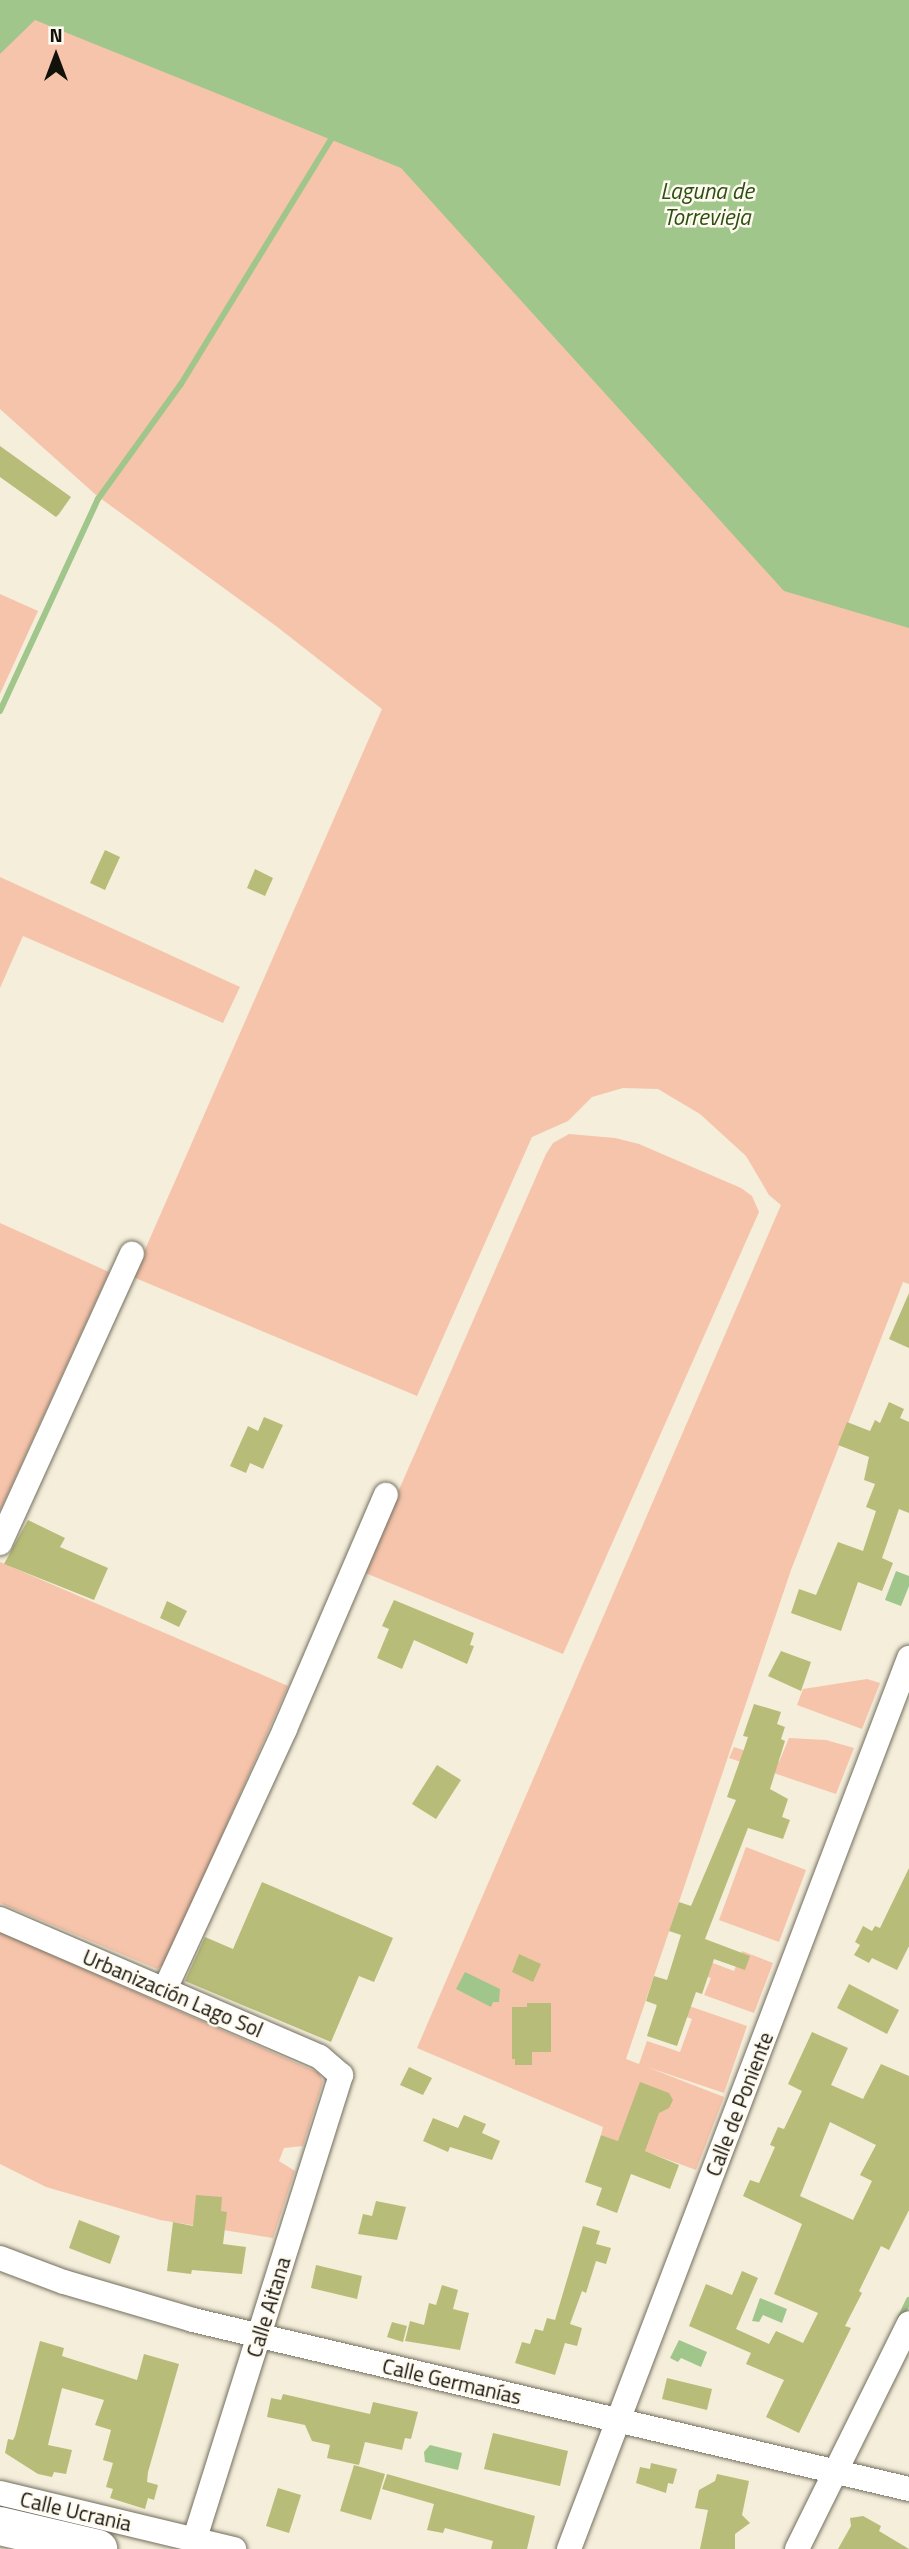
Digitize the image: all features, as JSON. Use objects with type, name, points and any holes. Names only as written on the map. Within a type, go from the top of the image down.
[{"type":"main road","points":[[0,2526],[98,2549]]},
{"type":"main road","points":[[0,2542],[30,2549]]},
{"type":"street","points":[[0,1543],[132,1254]]},
{"type":"street","points":[[165,1989],[285,1728],[386,1495]]},
{"type":"street","name":"Calle de Poniente","points":[[569,2549],[909,1658]]},
{"type":"street","name":"Urbanización Lago Sol","points":[[0,1919],[320,2057],[341,2075]]},
{"type":"street","name":"Calle Aitana","points":[[195,2539],[341,2075]]},
{"type":"street","name":"Calle Germanías","points":[[0,2258],[128,2302],[909,2489]]},
{"type":"street","points":[[797,2549],[909,2323]]},
{"type":"street","name":"Calle Ucrania","points":[[0,2493],[234,2549]]},
{"type":"shaded area","points":[[0,0],[909,0],[909,1284],[903,1282],[791,1570],[626,2059],[639,2064],[647,2041],[680,2052],[692,2019],[656,2006],[660,1996],[747,2026],[724,2093],[647,2067],[724,2097],[696,2170],[601,2135],[603,2127],[417,2048],[781,1205],[769,1195],[746,1156],[700,1114],[658,1089],[623,1088],[592,1097],[568,1121],[532,1137],[417,1396],[133,1277],[382,709],[276,626],[96,495],[0,409]]},
{"type":"shaded area","points":[[0,594],[38,611],[0,694]]},
{"type":"shaded area","points":[[0,877],[240,987],[223,1023],[23,936],[0,988]]},
{"type":"shaded area","points":[[569,1134],[615,1138],[639,1144],[741,1188],[752,1196],[759,1212],[563,1654],[363,1572],[546,1154],[553,1143]]},
{"type":"shaded area","points":[[0,1223],[109,1272],[0,1511]]},
{"type":"shaded area","points":[[0,1562],[288,1686],[165,1964],[157,1969],[0,1903]]},
{"type":"shaded area","points":[[867,1679],[880,1683],[862,1729],[797,1705],[803,1689]]},
{"type":"shaded area","points":[[789,1738],[826,1740],[854,1748],[836,1794],[729,1758],[734,1747],[779,1762]]},
{"type":"shaded area","points":[[746,1847],[806,1870],[779,1942],[719,1920]]},
{"type":"shaded area","points":[[0,1932],[319,2073],[323,2082],[303,2146],[284,2148],[279,2161],[295,2171],[273,2238],[160,2220],[46,2187],[0,2164]]},
{"type":"shaded area","points":[[742,1951],[773,1963],[754,2013],[704,1995],[711,1978],[699,1974],[705,1960],[734,1971]]},
{"type":"water","name":"Laguna de Torrevieja","points":[[0,0],[909,0],[909,628],[784,591],[401,168],[35,20],[0,54]]},
{"type":"water","points":[[896,1571],[909,1576],[909,1586],[901,1606],[885,1600]]},
{"type":"water","points":[[465,1972],[500,1989],[499,2002],[493,2002],[491,2007],[456,1989]]},
{"type":"water","points":[[760,2298],[787,2309],[782,2323],[763,2315],[759,2322],[752,2321]]},
{"type":"water","points":[[679,2340],[707,2352],[701,2367],[681,2358],[678,2362],[670,2358]]},
{"type":"water","points":[[430,2445],[462,2453],[458,2470],[425,2462],[424,2452]]},
{"type":"building","points":[[0,446],[71,497],[56,517],[0,477]]},
{"type":"building","points":[[105,850],[120,857],[105,890],[90,883]]},
{"type":"building","points":[[255,869],[273,878],[265,896],[247,888]]},
{"type":"building","points":[[909,1293],[909,1348],[889,1339]]},
{"type":"building","points":[[889,1402],[904,1409],[900,1418],[909,1422],[909,1513],[899,1509],[882,1558],[893,1563],[882,1591],[858,1582],[841,1631],[791,1613],[799,1589],[816,1595],[838,1542],[863,1551],[876,1511],[866,1507],[875,1484],[864,1480],[869,1457],[838,1445],[847,1422],[870,1431],[875,1420],[880,1423]]},
{"type":"building","points":[[264,1417],[283,1425],[263,1469],[250,1463],[246,1473],[230,1466],[248,1426],[258,1431]]},
{"type":"building","points":[[28,1520],[65,1538],[60,1547],[108,1568],[94,1600],[4,1564]]},
{"type":"building","points":[[394,1600],[474,1633],[470,1645],[474,1646],[467,1664],[414,1640],[402,1669],[377,1658],[389,1629],[382,1626]]},
{"type":"building","points":[[167,1601],[187,1611],[179,1627],[160,1618]]},
{"type":"building","points":[[781,1651],[811,1662],[801,1691],[768,1676]]},
{"type":"building","points":[[754,1704],[781,1712],[777,1724],[785,1727],[781,1739],[785,1741],[770,1789],[788,1799],[782,1817],[790,1820],[783,1839],[748,1828],[705,1939],[750,1956],[745,1970],[714,1959],[702,1994],[696,1992],[677,2046],[647,2036],[657,2005],[646,2001],[654,1976],[667,1980],[681,1935],[669,1931],[679,1902],[691,1906],[736,1800],[727,1797],[748,1737],[743,1736]]},
{"type":"building","points":[[437,1765],[461,1780],[436,1819],[412,1804]]},
{"type":"building","points":[[909,1868],[909,1946],[897,1970],[872,1958],[869,1963],[854,1955],[860,1945],[855,1942],[863,1926],[872,1931],[875,1926],[880,1928]]},
{"type":"building","points":[[262,1882],[393,1938],[374,1982],[359,1976],[331,2042],[185,1981],[205,1937],[233,1949]]},
{"type":"building","points":[[519,1954],[541,1964],[533,1982],[512,1972]]},
{"type":"building","points":[[849,1984],[899,2010],[887,2034],[837,2008]]},
{"type":"building","points":[[527,2003],[551,2003],[551,2052],[532,2052],[532,2065],[515,2065],[515,2059],[512,2059],[512,2007],[527,2007]]},
{"type":"building","points":[[812,2032],[848,2048],[831,2085],[863,2099],[881,2064],[909,2076],[909,2210],[889,2250],[881,2246],[845,2326],[851,2328],[799,2433],[766,2417],[784,2380],[746,2364],[751,2353],[689,2326],[706,2284],[732,2295],[742,2271],[758,2278],[736,2329],[769,2344],[776,2331],[803,2343],[818,2313],[774,2294],[802,2224],[743,2196],[750,2180],[759,2183],[775,2147],[770,2145],[778,2127],[784,2129],[802,2091],[788,2084]],"holes":[[[830,2122],[876,2145],[860,2175],[872,2181],[853,2220],[800,2196]]]},
{"type":"building","points":[[409,2067],[432,2078],[423,2095],[400,2085]]},
{"type":"building","points":[[640,2082],[669,2093],[673,2100],[669,2108],[659,2113],[645,2151],[679,2165],[670,2189],[631,2174],[617,2213],[596,2205],[602,2188],[585,2182],[601,2135],[618,2141]]},
{"type":"building","points":[[464,2115],[486,2124],[482,2133],[500,2141],[492,2160],[450,2147],[448,2152],[423,2141],[433,2118],[458,2128]]},
{"type":"building","points":[[196,2195],[222,2197],[221,2211],[227,2212],[223,2244],[246,2247],[242,2274],[167,2271],[173,2222],[193,2226]]},
{"type":"building","points":[[376,2201],[406,2207],[397,2240],[358,2234],[363,2214],[372,2216]]},
{"type":"building","points":[[79,2220],[120,2236],[110,2264],[69,2248]]},
{"type":"building","points":[[583,2226],[600,2231],[596,2244],[611,2248],[606,2264],[596,2261],[586,2293],[582,2291],[570,2324],[582,2328],[577,2346],[565,2343],[555,2375],[515,2363],[522,2342],[530,2344],[535,2329],[543,2331],[547,2318],[555,2320]]},
{"type":"building","points":[[316,2265],[362,2276],[357,2299],[311,2288]]},
{"type":"building","points":[[442,2285],[458,2290],[453,2309],[469,2313],[460,2350],[405,2341],[410,2321],[424,2325],[429,2303],[436,2305]]},
{"type":"building","points":[[392,2322],[407,2326],[403,2342],[387,2337]]},
{"type":"building","points":[[40,2341],[64,2348],[62,2356],[137,2380],[144,2354],[179,2364],[148,2472],[147,2482],[158,2485],[154,2500],[148,2498],[145,2509],[110,2498],[113,2489],[106,2487],[113,2463],[103,2460],[111,2430],[95,2425],[104,2400],[62,2388],[48,2445],[72,2450],[66,2474],[54,2472],[52,2477],[38,2474],[5,2453],[8,2439],[13,2440],[15,2436]]},
{"type":"building","points":[[667,2378],[712,2389],[707,2410],[662,2399]]},
{"type":"building","points":[[283,2394],[370,2414],[373,2402],[418,2412],[411,2439],[405,2438],[402,2450],[365,2442],[359,2465],[327,2458],[330,2445],[312,2441],[305,2425],[267,2417],[271,2398],[281,2400]]},
{"type":"building","points":[[493,2433],[568,2451],[560,2486],[484,2469]]},
{"type":"building","points":[[651,2463],[677,2469],[673,2484],[668,2483],[666,2493],[636,2483],[640,2467],[650,2469]]},
{"type":"building","points":[[354,2465],[385,2474],[371,2520],[340,2511]]},
{"type":"building","points":[[387,2474],[535,2516],[527,2549],[491,2549],[493,2541],[445,2528],[443,2533],[427,2530],[434,2504],[382,2489]]},
{"type":"building","points":[[717,2474],[749,2481],[742,2515],[750,2523],[735,2534],[735,2549],[700,2549],[708,2510],[695,2508],[699,2490],[715,2481]]},
{"type":"building","points":[[278,2488],[301,2495],[289,2533],[266,2526]]},
{"type":"building","points":[[863,2516],[881,2526],[879,2531],[909,2549],[838,2549],[851,2526],[850,2518]]},
{"type":"waterway","points":[[0,711],[98,499],[181,384],[335,133]]},
{"type":"waterway","points":[[900,2319],[909,2300]]}]
